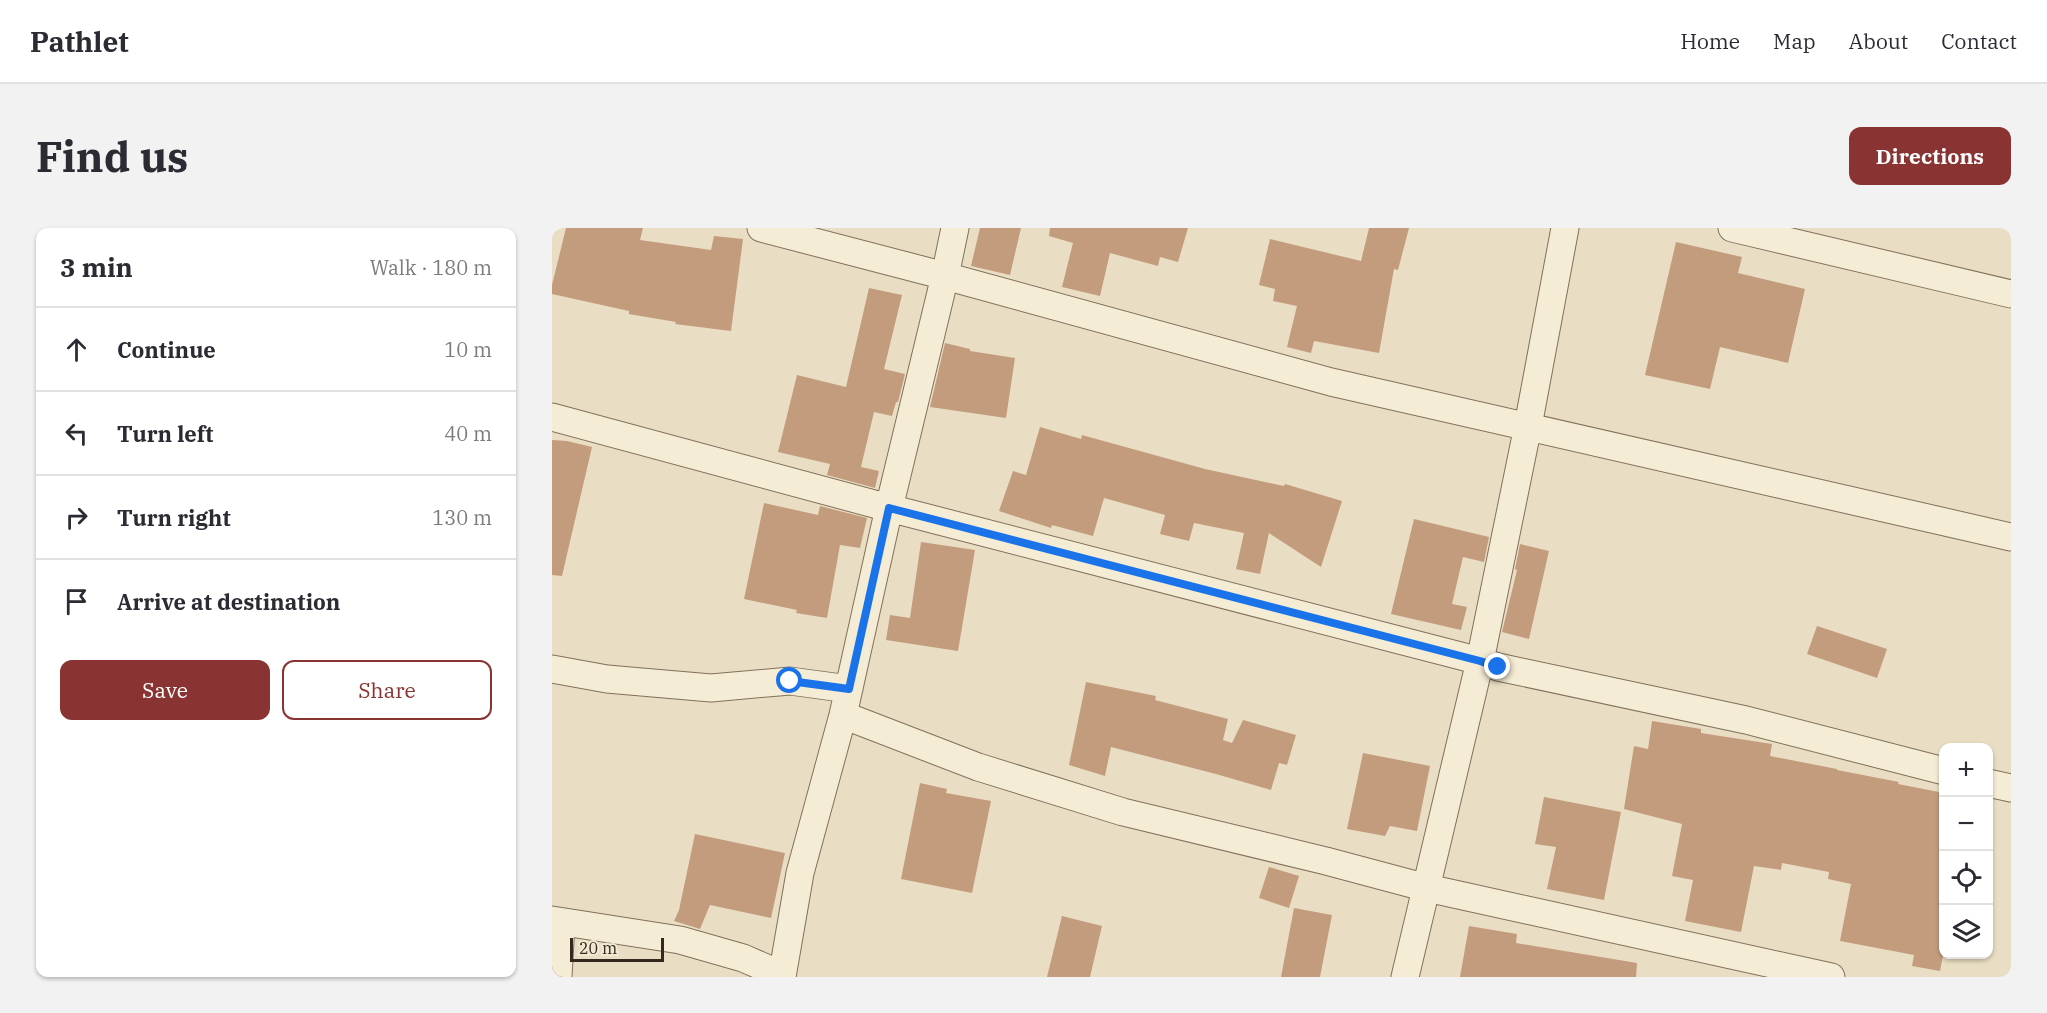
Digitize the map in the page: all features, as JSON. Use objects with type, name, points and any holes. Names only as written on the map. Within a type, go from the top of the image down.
[{"type":"street","points":[[761,228],[1331,382],[2011,537]]},
{"type":"street","points":[[558,977],[556,921],[680,940],[742,958],[782,976],[800,873],[846,702],[955,228]]},
{"type":"street","points":[[1405,977],[1480,661],[1528,426],[1565,228]]},
{"type":"street","points":[[1732,228],[2011,294]]},
{"type":"street","points":[[552,417],[889,508],[1498,667],[1746,720],[1939,770]]},
{"type":"street","points":[[552,669],[607,679],[711,688],[790,681],[846,702],[978,767],[1123,812],[1427,888],[1831,977]]},
{"type":"street","points":[[1993,784],[2011,788]]},
{"type":"building","points":[[566,228],[643,228],[640,240],[711,250],[714,236],[743,239],[731,331],[675,324],[676,322],[629,314],[629,311],[552,294],[552,285]]},
{"type":"building","points":[[980,228],[1021,228],[1010,275],[971,266]]},
{"type":"building","points":[[1050,228],[1188,228],[1178,262],[1160,257],[1158,266],[1110,253],[1100,296],[1062,287],[1073,243],[1049,236]]},
{"type":"building","points":[[1369,228],[1409,228],[1398,270],[1394,269],[1379,353],[1314,341],[1311,353],[1287,347],[1297,306],[1273,301],[1275,289],[1259,285],[1270,239],[1361,261]]},
{"type":"building","points":[[1676,242],[1742,257],[1738,273],[1805,289],[1788,363],[1720,347],[1710,389],[1645,375]]},
{"type":"building","points":[[869,288],[902,295],[884,369],[905,374],[892,416],[874,412],[861,467],[879,471],[875,488],[827,475],[830,464],[778,452],[797,375],[846,387]]},
{"type":"building","points":[[945,343],[970,349],[970,351],[1015,358],[1006,418],[930,407]]},
{"type":"building","points":[[1040,427],[1081,439],[1082,435],[1205,469],[1284,486],[1285,484],[1342,501],[1321,567],[1269,533],[1260,574],[1236,569],[1244,533],[1194,523],[1189,541],[1160,534],[1165,515],[1104,498],[1093,536],[1052,525],[1051,528],[999,511],[1013,471],[1026,475]]},
{"type":"building","points":[[552,440],[592,447],[562,576],[552,575]]},
{"type":"building","points":[[764,503],[818,515],[820,506],[867,518],[860,548],[840,545],[827,618],[796,613],[797,610],[744,599]]},
{"type":"building","points":[[1414,519],[1489,537],[1484,562],[1463,557],[1452,604],[1467,607],[1461,630],[1391,614]]},
{"type":"building","points":[[921,542],[975,550],[958,651],[886,640],[890,615],[910,618]]},
{"type":"building","points":[[1520,544],[1549,551],[1529,639],[1502,632],[1517,570],[1515,569]]},
{"type":"building","points":[[1817,626],[1887,649],[1877,678],[1807,654]]},
{"type":"building","points":[[1086,682],[1156,696],[1155,700],[1228,719],[1223,740],[1232,743],[1243,720],[1296,735],[1287,765],[1279,763],[1271,790],[1111,747],[1105,776],[1069,765]]},
{"type":"building","points":[[1652,721],[1701,729],[1701,733],[1772,744],[1770,756],[1939,792],[1939,959],[1942,959],[1940,971],[1912,966],[1914,955],[1840,941],[1851,884],[1828,879],[1829,872],[1782,863],[1781,870],[1754,866],[1741,932],[1685,921],[1693,880],[1672,876],[1682,824],[1624,809],[1634,746],[1648,749]]},
{"type":"building","points":[[1363,753],[1430,766],[1417,831],[1390,826],[1385,836],[1347,829]]},
{"type":"building","points":[[920,783],[947,789],[946,793],[991,801],[972,893],[901,879]]},
{"type":"building","points":[[1544,797],[1621,812],[1604,900],[1547,889],[1556,847],[1535,844]]},
{"type":"building","points":[[695,834],[785,853],[771,918],[710,905],[700,929],[674,921],[679,910]]},
{"type":"building","points":[[1269,867],[1299,876],[1289,908],[1259,898]]},
{"type":"building","points":[[1294,908],[1332,915],[1320,977],[1281,977]]},
{"type":"building","points":[[1062,916],[1102,926],[1090,977],[1047,977]]},
{"type":"building","points":[[1469,926],[1517,934],[1516,943],[1637,963],[1636,977],[1460,977]]},
{"type":"route","points":[[790,681],[849,689],[889,508],[1498,667]]}]
